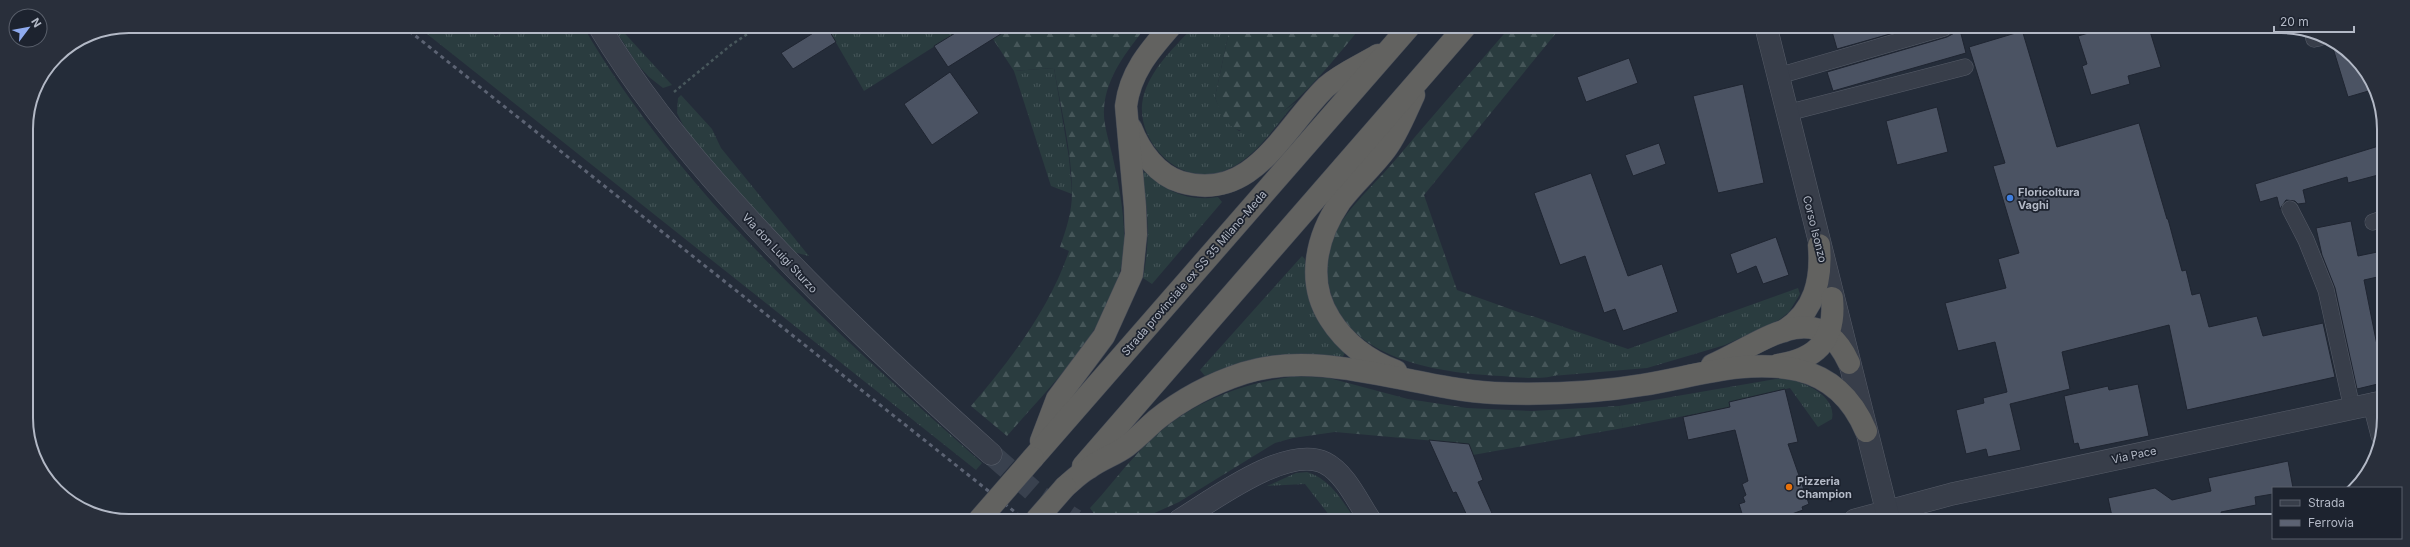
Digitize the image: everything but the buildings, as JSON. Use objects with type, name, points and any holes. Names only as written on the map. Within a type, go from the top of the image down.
[{"type":"highway","points":[[1033,458],[1058,399],[1104,336],[1132,274],[1136,234],[1126,106],[1128,88],[1137,69],[1165,33]]},
{"type":"highway","points":[[1041,514],[1460,33]]},
{"type":"highway","points":[[1126,106],[1129,124],[1140,148],[1166,175],[1194,186],[1223,185],[1236,180],[1261,162],[1326,88],[1341,75],[1376,56],[1403,34]]},
{"type":"highway","name":"Strada provinciale ex SS 35 Milano-Meda","points":[[984,514],[1403,34]]},
{"type":"highway","points":[[1430,66],[1394,137],[1340,202],[1327,225],[1317,251],[1316,273],[1318,294],[1325,312],[1348,342],[1368,358],[1393,370],[1430,384]]},
{"type":"highway","points":[[1683,376],[1732,357],[1784,331],[1801,318],[1815,295],[1821,265],[1819,245]]},
{"type":"highway","points":[[1758,368],[1788,363],[1806,356],[1816,350],[1829,334],[1833,323],[1832,298]]},
{"type":"highway","points":[[1784,331],[1803,326],[1815,327],[1829,334],[1844,351],[1849,363]]},
{"type":"highway","points":[[1065,487],[1090,467],[1126,447],[1170,409],[1211,386],[1246,373],[1285,366],[1317,365],[1494,393],[1559,393],[1630,387],[1719,370],[1758,368],[1799,370],[1836,387],[1851,402],[1859,414],[1866,431]]},
{"type":"street","name":"Via don Luigi Sturzo","points":[[604,33],[654,109],[687,151],[808,283],[880,354],[991,454]]},
{"type":"street","name":"Corso Isonzo","points":[[1767,33],[1887,514]]},
{"type":"street","name":"Via Pace","points":[[1893,514],[1952,494],[2377,403]]},
{"type":"street","points":[[1190,514],[1257,475],[1300,458],[1312,458],[1326,464],[1334,470],[1366,514]]},
{"type":"lane","points":[[1778,76],[1927,33]]},
{"type":"lane","points":[[1787,113],[1965,67]]},
{"type":"lane","points":[[2290,209],[2306,240],[2326,290],[2352,408]]},
{"type":"path","points":[[654,109],[705,65],[750,33]]},
{"type":"green space","points":[[426,33],[492,33],[496,36],[500,33],[587,33],[622,88],[666,147],[714,204],[765,260],[818,313],[982,463],[976,470]]},
{"type":"green space","points":[[617,33],[624,33],[672,85],[663,88],[649,77],[637,64]]},
{"type":"green space","points":[[830,33],[956,33],[864,91]]},
{"type":"green space","points":[[989,33],[1141,33],[1125,55],[1113,75],[1104,109],[1105,126],[1122,204],[1124,244],[1123,256],[1117,281],[1107,306],[1094,330],[1078,353],[1061,375],[1007,436],[971,406],[1000,371],[1028,333],[1061,272],[1069,251],[1060,247],[1070,214],[1072,193],[1072,178],[1066,130],[1054,68],[1014,71]]},
{"type":"green space","points":[[1188,33],[1229,33],[1215,97],[1224,116],[1234,128],[1239,131],[1278,115],[1296,102],[1263,142],[1244,160],[1221,172],[1205,175],[1190,173],[1175,166],[1163,156],[1153,144],[1145,129],[1142,114],[1143,98],[1146,87],[1157,68]]},
{"type":"green space","points":[[1229,33],[1356,33],[1323,73],[1287,108],[1270,122],[1253,129],[1239,130],[1234,128],[1230,125],[1221,112],[1215,97]]},
{"type":"green space","points":[[1505,33],[1556,33],[1424,195],[1457,290],[1521,313],[1540,318],[1554,326],[1566,339],[1570,349],[1571,361],[1565,371],[1553,376],[1523,378],[1447,371],[1419,365],[1392,355],[1368,342],[1348,325],[1334,302],[1327,273],[1328,251],[1332,239],[1343,219],[1358,200],[1391,165]]},
{"type":"green space","points":[[1054,68],[1069,158],[1072,194],[1051,186],[1014,71]]},
{"type":"green space","points":[[681,95],[712,129],[721,148],[809,256],[793,252],[743,198],[686,131],[677,113],[678,98]]},
{"type":"green space","points":[[1145,172],[1161,185],[1178,194],[1197,198],[1218,197],[1222,202],[1152,284],[1143,278],[1148,239],[1146,200],[1141,174]]},
{"type":"green space","points":[[1302,256],[1305,259],[1307,287],[1314,311],[1327,333],[1345,353],[1342,358],[1306,354],[1272,356],[1222,369],[1205,376],[1200,370]]},
{"type":"green space","points":[[1798,288],[1800,294],[1789,312],[1779,320],[1725,345],[1647,368],[1552,376],[1560,374],[1549,322],[1628,349]]},
{"type":"green space","points":[[1297,376],[1329,378],[1408,399],[1467,408],[1532,411],[1619,406],[1623,428],[1473,455],[1469,444],[1335,432],[1293,438],[1275,443],[1179,502],[1152,514],[1094,514],[1090,508],[1130,461],[1153,438],[1170,424],[1209,400],[1251,385]]},
{"type":"green space","points":[[1781,378],[1807,385],[1816,390],[1829,402],[1832,410],[1832,419],[1818,427],[1790,388],[1729,402],[1730,407],[1623,428],[1619,406]]},
{"type":"green space","points":[[1307,472],[1323,480],[1341,498],[1351,514],[1328,514],[1305,484],[1267,486],[1296,473]]},
{"type":"tunnel","points":[[991,454],[1039,496],[1066,514]]},
{"type":"railway","points":[[412,33],[1017,514]]},
{"type":"place","name":"Floricoltura Vaghi","points":[[2010,198]]},
{"type":"place","name":"Pizzeria Champion","points":[[1789,487]]}]
